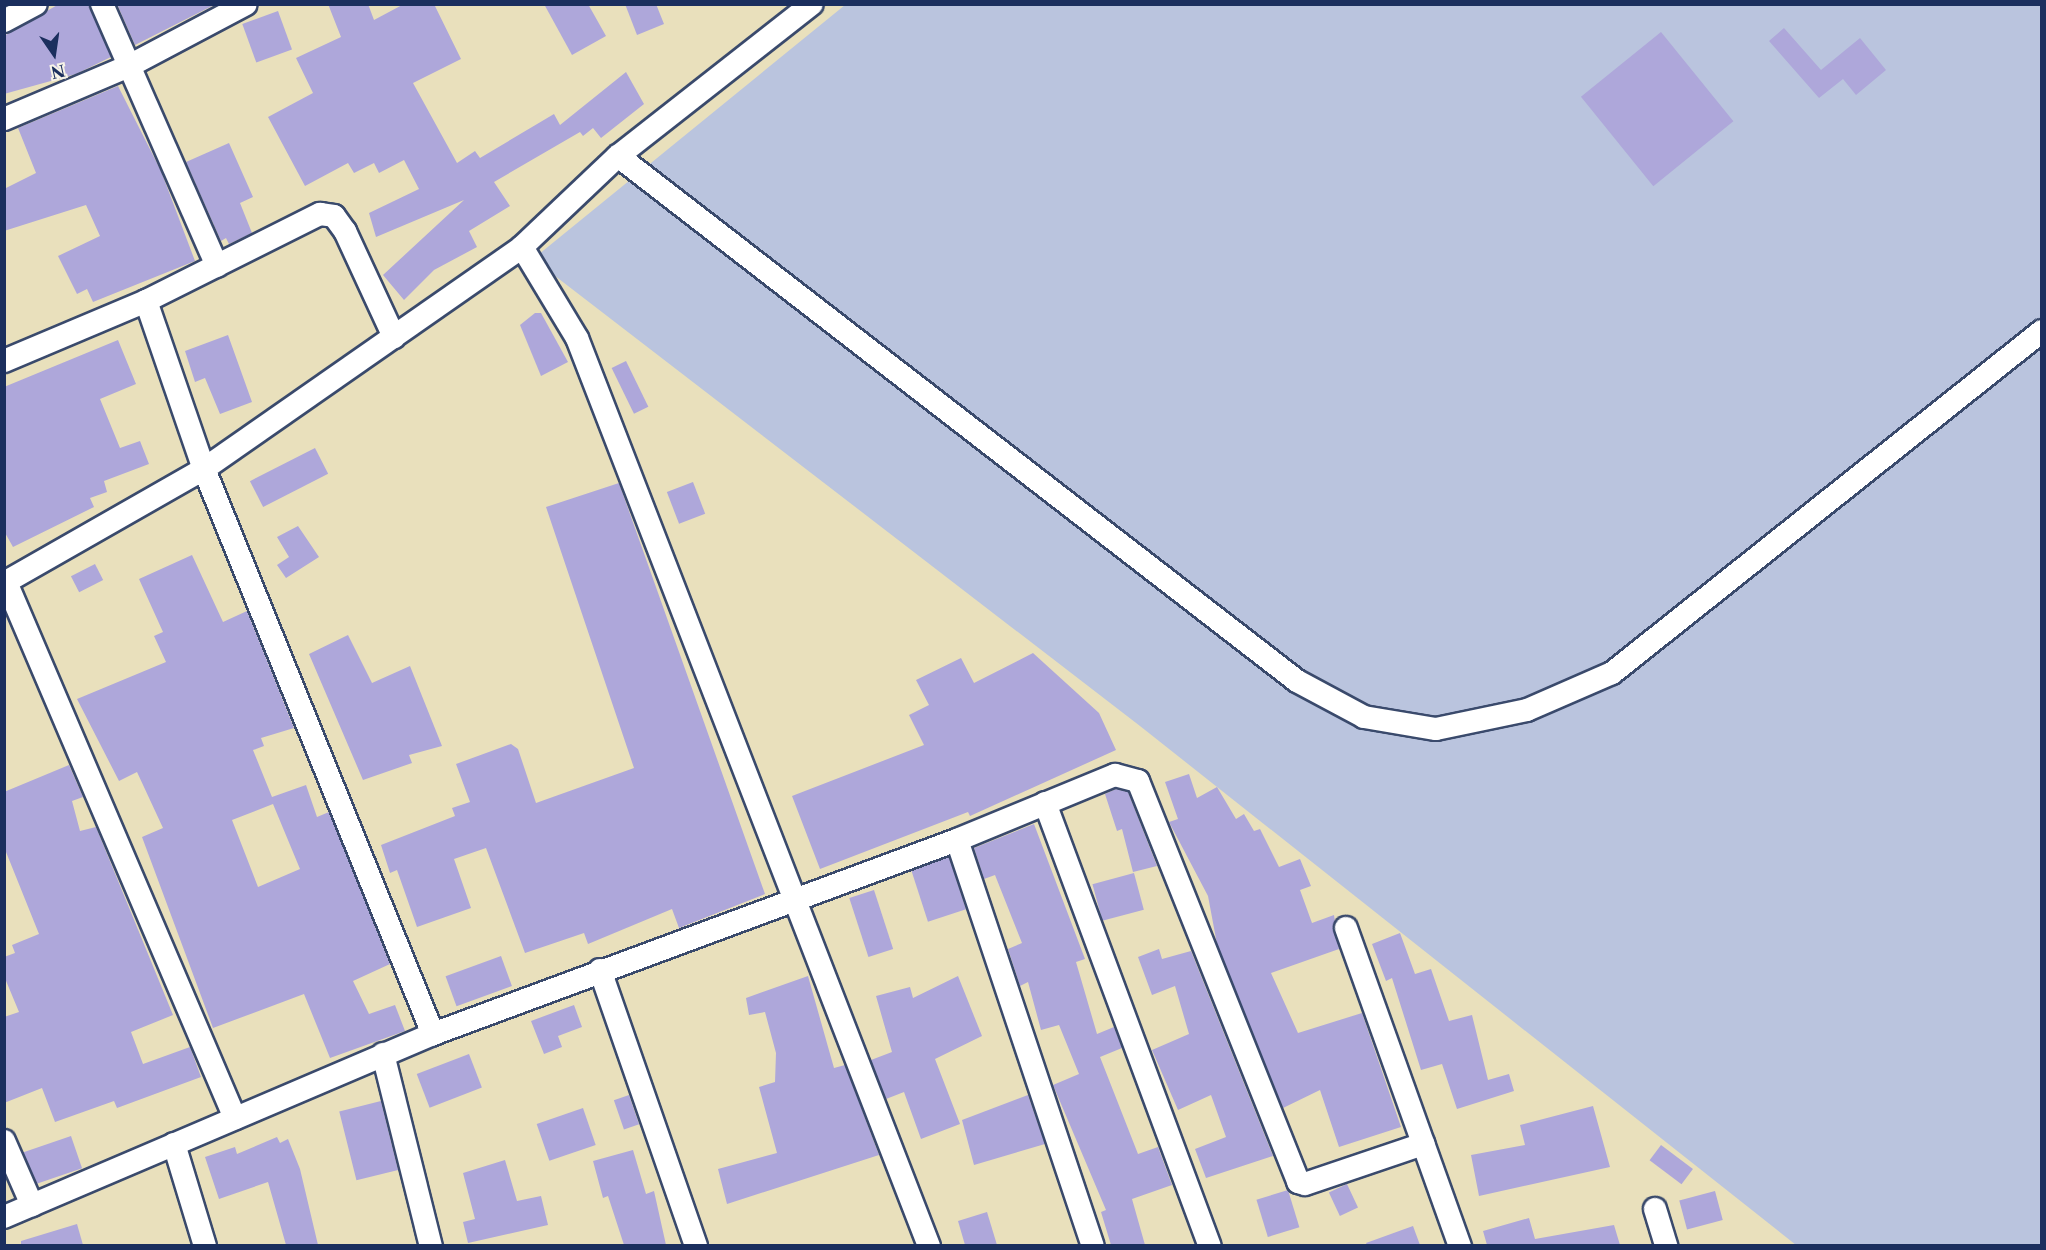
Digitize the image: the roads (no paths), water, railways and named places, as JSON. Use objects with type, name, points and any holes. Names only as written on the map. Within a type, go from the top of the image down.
[{"type":"street","points":[[4,21],[36,4]]},
{"type":"street","points":[[102,4],[217,266]]},
{"type":"street","points":[[4,119],[129,66],[246,4]]},
{"type":"street","points":[[235,1118],[5,582],[204,469],[522,247],[618,156],[812,4]]},
{"type":"street","points":[[618,156],[1297,681],[1364,717],[1436,729],[1527,710],[1612,673],[2042,331]]},
{"type":"street","points":[[4,361],[146,301],[320,214],[334,216],[394,337]]},
{"type":"street","points":[[522,247],[577,339],[929,1245]]},
{"type":"street","points":[[146,301],[204,469],[433,1034]]},
{"type":"street","points":[[4,1216],[433,1034],[600,970],[957,840],[1115,775],[1138,781],[1298,1182],[1305,1184],[1423,1144]]},
{"type":"street","points":[[1045,803],[1210,1245]]},
{"type":"street","points":[[957,840],[1093,1245]]},
{"type":"street","points":[[1346,928],[1460,1245]]},
{"type":"street","points":[[600,970],[696,1245]]},
{"type":"street","points":[[383,1054],[431,1245]]},
{"type":"street","points":[[4,1141],[32,1204]]},
{"type":"street","points":[[174,1144],[205,1245]]},
{"type":"street","points":[[1655,1209],[1666,1245]]}]
